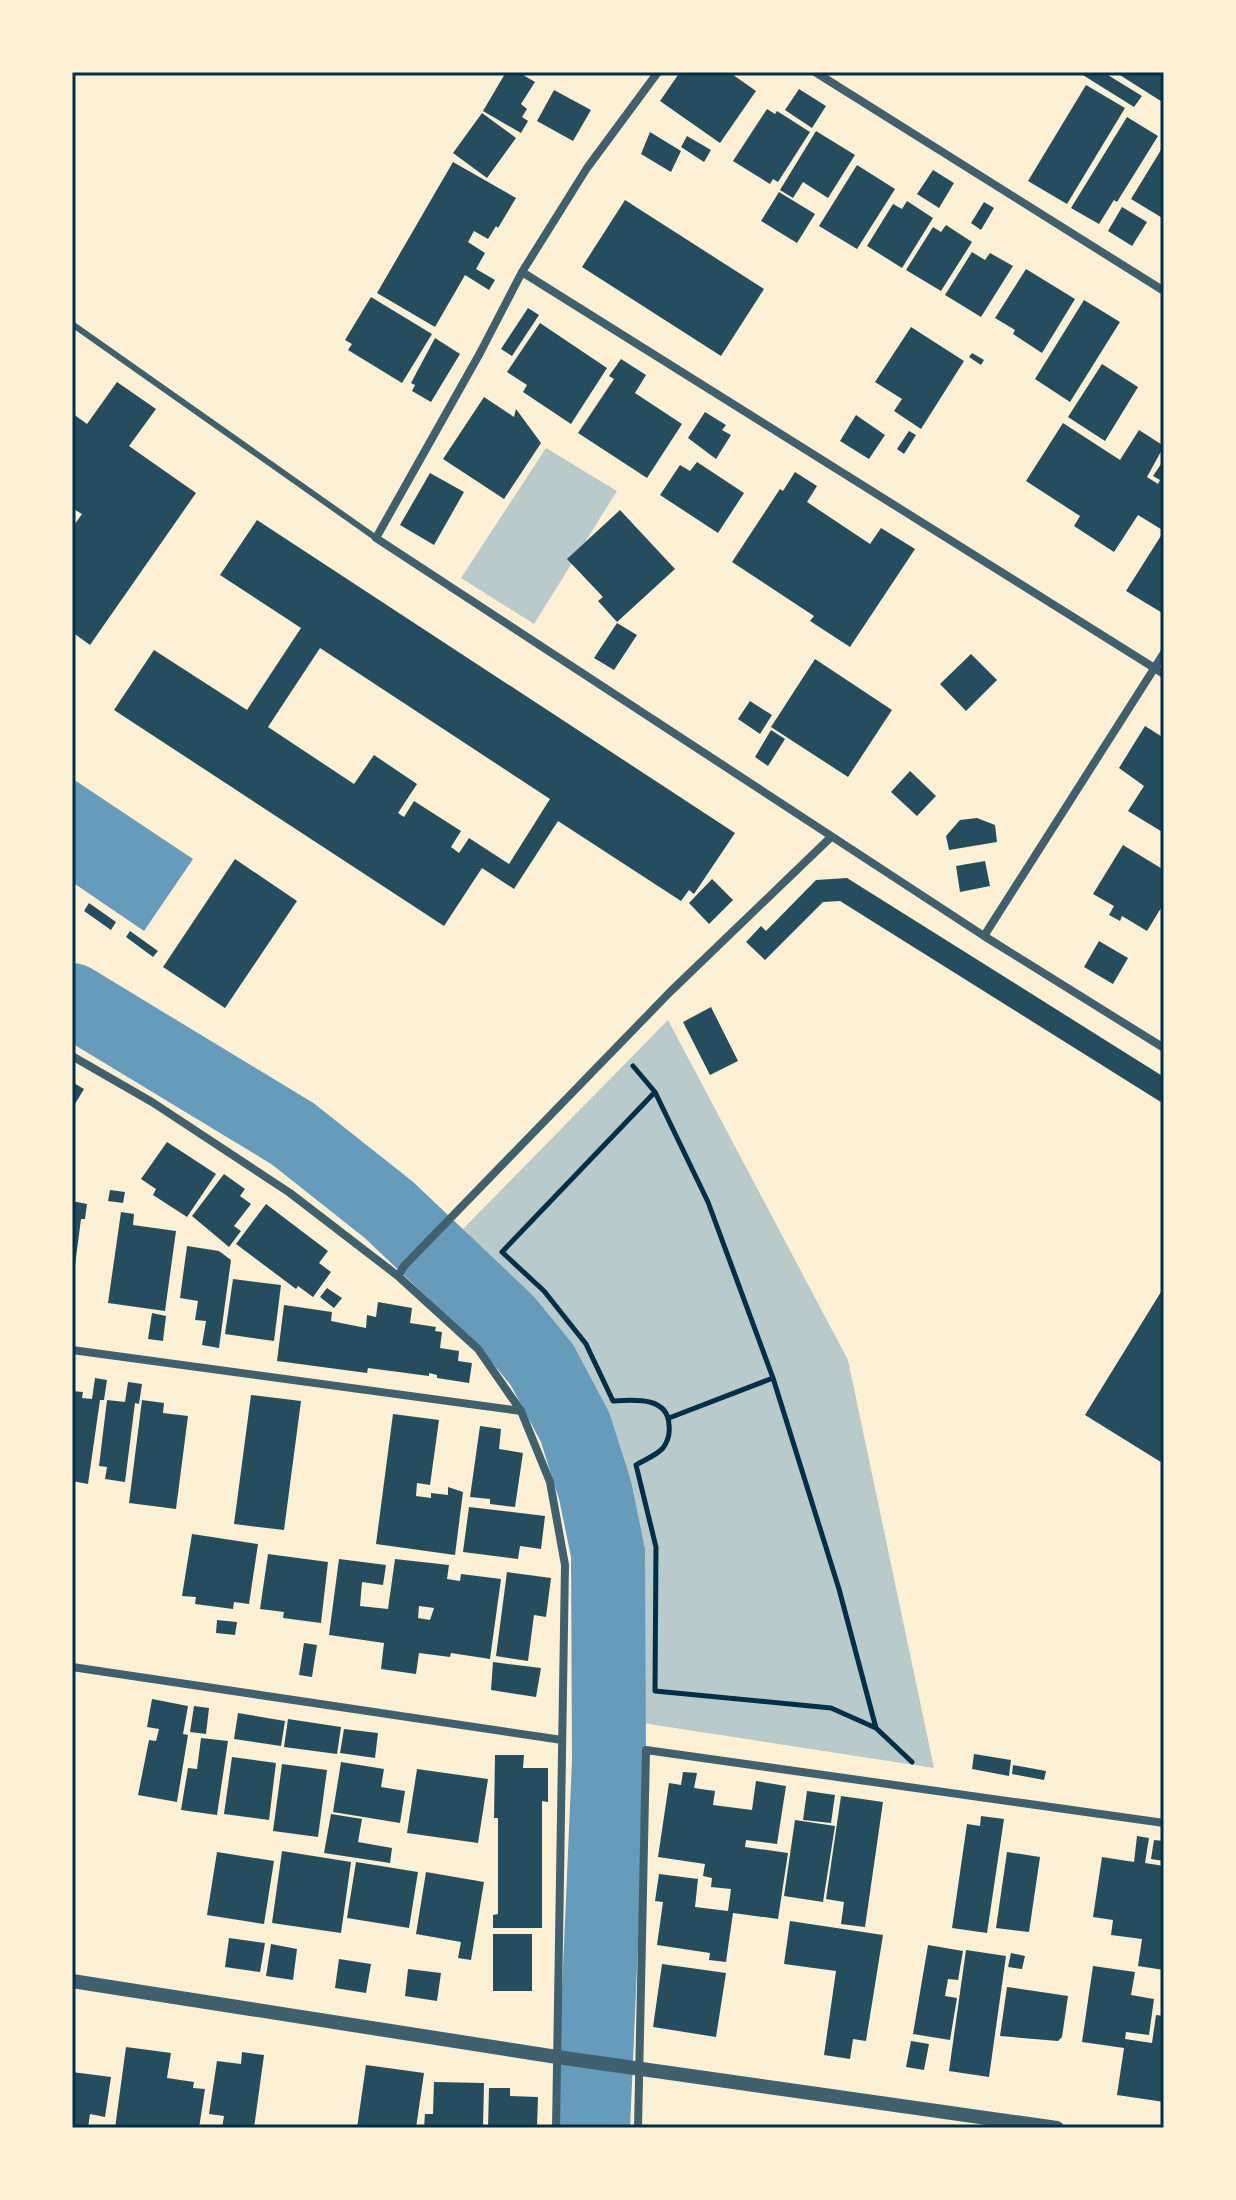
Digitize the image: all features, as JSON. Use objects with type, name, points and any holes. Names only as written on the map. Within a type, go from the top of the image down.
[{"type":"street","points":[[658,72],[587,168],[522,272],[376,538],[831,837],[1164,1048]]},
{"type":"street","points":[[815,72],[1164,291]]},
{"type":"street","points":[[522,272],[1164,674]]},
{"type":"street","points":[[984,936],[1164,653]]},
{"type":"street","points":[[398,1276],[404,1266],[617,1046],[831,837]]},
{"type":"street","points":[[72,1056],[152,1102],[290,1193],[398,1276],[478,1349],[521,1411],[550,1482],[565,1565],[556,2128]]},
{"type":"street","points":[[72,1350],[521,1411]]},
{"type":"street","points":[[72,1667],[562,1740]]},
{"type":"street","points":[[638,2128],[646,1750],[941,1789],[1164,1823]]},
{"type":"street","points":[[72,1981],[575,2060],[1057,2128]]},
{"type":"lane","points":[[72,324],[376,538]]},
{"type":"path","points":[[617,1046],[655,1092],[708,1202],[773,1378],[839,1589],[876,1728]]},
{"type":"path","points":[[655,1092],[502,1252],[544,1291],[586,1344],[613,1401],[650,1402],[659,1405],[669,1418],[670,1434],[662,1450],[636,1465],[656,1547],[655,1691],[831,1708],[876,1728],[941,1789]]},
{"type":"path","points":[[669,1418],[773,1378]]},
{"type":"shaded area","points":[[546,448],[617,491],[534,624],[461,578]]},
{"type":"shaded area","points":[[668,1020],[848,1360],[934,1768],[636,1722],[641,1567],[631,1504],[590,1401],[565,1349],[517,1291],[458,1234]]},
{"type":"water","points":[[76,781],[193,859],[144,931],[72,882],[72,787]]},
{"type":"building","points":[[506,72],[518,72],[535,82],[521,104],[527,109],[522,117],[528,121],[521,133],[483,111]]},
{"type":"building","points":[[680,72],[729,72],[756,91],[720,143],[660,101]]},
{"type":"building","points":[[1078,72],[1103,72],[1142,96],[1134,107]]},
{"type":"building","points":[[1115,72],[1164,72],[1164,103]]},
{"type":"building","points":[[1086,85],[1125,108],[1067,204],[1028,181]]},
{"type":"building","points":[[799,89],[826,106],[812,128],[785,110]]},
{"type":"building","points":[[554,90],[591,110],[573,141],[537,121]]},
{"type":"building","points":[[767,109],[775,114],[777,111],[810,132],[778,182],[773,179],[770,184],[733,161]]},
{"type":"building","points":[[482,113],[516,138],[487,178],[453,153]]},
{"type":"building","points":[[1127,117],[1158,136],[1117,202],[1114,200],[1099,224],[1071,208]]},
{"type":"building","points":[[816,131],[855,155],[828,198],[803,182],[793,198],[780,190]]},
{"type":"building","points":[[650,132],[681,151],[671,172],[641,154]]},
{"type":"building","points":[[687,136],[711,150],[704,162],[681,147]]},
{"type":"building","points":[[1164,145],[1164,219],[1131,199]]},
{"type":"building","points":[[453,162],[516,198],[488,239],[474,231],[468,242],[485,253],[476,269],[495,280],[489,290],[465,275],[435,327],[377,293]]},
{"type":"building","points":[[857,165],[895,189],[857,249],[819,226]]},
{"type":"building","points":[[933,170],[954,183],[939,208],[917,194]]},
{"type":"building","points":[[779,192],[815,214],[797,243],[761,221]]},
{"type":"building","points":[[625,200],[764,289],[721,356],[582,267]]},
{"type":"building","points":[[907,201],[933,218],[902,268],[867,246],[893,204],[902,209]]},
{"type":"building","points":[[984,202],[994,208],[981,230],[971,223]]},
{"type":"building","points":[[1122,207],[1147,222],[1132,246],[1108,231]]},
{"type":"building","points":[[946,225],[972,242],[941,291],[906,270],[933,227],[941,232]]},
{"type":"building","points":[[972,252],[985,260],[990,253],[1013,266],[981,317],[945,295]]},
{"type":"building","points":[[1026,269],[1075,299],[1042,353],[995,318]]},
{"type":"building","points":[[371,297],[432,334],[402,383],[348,350],[352,344],[345,340]]},
{"type":"building","points":[[1084,300],[1120,322],[1070,402],[1035,379]]},
{"type":"building","points":[[528,308],[539,315],[512,356],[501,349]]},
{"type":"building","points":[[540,323],[607,368],[571,424],[523,392],[527,385],[507,372]]},
{"type":"building","points":[[911,327],[964,361],[921,429],[894,411],[902,399],[875,382]]},
{"type":"building","points":[[435,338],[460,354],[431,402],[412,391],[415,385],[411,383]]},
{"type":"building","points":[[972,353],[984,360],[981,365],[969,357]]},
{"type":"building","points":[[621,359],[646,375],[635,393],[682,424],[647,478],[578,433],[614,379],[609,376]]},
{"type":"building","points":[[1102,364],[1138,387],[1105,441],[1068,417]]},
{"type":"building","points":[[117,382],[156,409],[129,446],[196,493],[90,645],[72,632],[72,528],[82,514],[72,508],[72,413],[87,424]]},
{"type":"building","points":[[484,397],[514,417],[516,409],[541,443],[504,499],[443,459]]},
{"type":"building","points":[[705,412],[726,425],[722,430],[731,435],[716,459],[688,438]]},
{"type":"building","points":[[856,415],[885,435],[869,459],[840,441]]},
{"type":"building","points":[[1063,423],[1120,460],[1139,430],[1164,446],[1147,477],[1158,484],[1160,480],[1153,476],[1161,464],[1164,466],[1164,531],[1138,515],[1114,552],[1074,526],[1080,516],[1026,481]]},
{"type":"building","points":[[909,431],[916,435],[904,454],[897,449]]},
{"type":"building","points":[[697,462],[744,493],[718,533],[660,495],[680,465],[690,471]]},
{"type":"building","points":[[795,472],[817,486],[807,502],[870,544],[881,528],[915,549],[850,647],[810,621],[814,616],[732,562],[780,489],[783,491]]},
{"type":"building","points":[[430,473],[464,492],[434,545],[400,525]]},
{"type":"building","points":[[620,510],[675,569],[617,622],[598,601],[603,597],[567,559]]},
{"type":"building","points":[[257,520],[735,833],[694,894],[689,890],[681,901],[558,821],[514,889],[482,868],[444,926],[114,710],[154,650],[247,710],[301,628],[220,575]],"holes":[[[320,648],[550,799],[509,864],[469,838],[459,853],[451,847],[461,831],[414,801],[404,817],[398,813],[417,784],[374,755],[354,784],[268,727]]]},
{"type":"building","points":[[1164,531],[1164,614],[1126,591]]},
{"type":"building","points":[[617,623],[637,635],[614,670],[594,658]]},
{"type":"building","points":[[971,654],[997,680],[966,711],[940,684]]},
{"type":"building","points":[[815,659],[892,710],[848,777],[771,727]]},
{"type":"building","points":[[750,701],[772,715],[760,734],[738,719]]},
{"type":"building","points":[[1145,726],[1164,738],[1164,833],[1128,811],[1144,786],[1119,768]]},
{"type":"building","points":[[771,730],[785,739],[768,766],[755,757]]},
{"type":"building","points":[[910,771],[936,796],[917,816],[891,792]]},
{"type":"building","points":[[977,818],[995,825],[997,842],[949,850],[946,836],[960,820]]},
{"type":"building","points":[[1123,845],[1164,870],[1164,903],[1147,931],[1122,916],[1120,921],[1109,915],[1114,906],[1093,894]]},
{"type":"building","points":[[235,859],[297,901],[225,1008],[163,967]]},
{"type":"building","points":[[985,861],[990,886],[960,892],[956,866]]},
{"type":"building","points":[[847,878],[1164,1077],[1164,1104],[840,901],[823,902],[765,960],[746,942],[761,926],[766,931],[816,880]]},
{"type":"building","points":[[712,879],[733,900],[709,924],[689,903]]},
{"type":"building","points":[[89,903],[116,922],[111,930],[84,911]]},
{"type":"building","points":[[130,931],[158,951],[153,957],[126,937]]},
{"type":"building","points":[[1099,941],[1128,958],[1113,984],[1084,967]]},
{"type":"building","points":[[711,1007],[738,1061],[710,1075],[683,1022]]},
{"type":"building","points":[[72,1082],[84,1089],[72,1109]]},
{"type":"building","points":[[167,1142],[216,1174],[187,1217],[153,1195],[156,1189],[141,1179]]},
{"type":"building","points":[[224,1174],[245,1189],[240,1196],[251,1204],[234,1226],[241,1231],[229,1247],[192,1216]]},
{"type":"building","points":[[110,1190],[125,1192],[123,1203],[108,1201]]},
{"type":"building","points":[[72,1201],[87,1204],[85,1219],[81,1219],[74,1273]]},
{"type":"building","points":[[266,1204],[328,1251],[319,1263],[331,1272],[313,1297],[298,1286],[296,1289],[236,1244]]},
{"type":"building","points":[[121,1212],[134,1214],[133,1225],[176,1231],[165,1311],[108,1303]]},
{"type":"building","points":[[187,1246],[219,1251],[231,1260],[219,1348],[202,1345],[206,1321],[195,1320],[198,1301],[180,1298]]},
{"type":"building","points":[[233,1279],[281,1285],[274,1341],[225,1334]]},
{"type":"building","points":[[1164,1287],[1164,1464],[1085,1415]]},
{"type":"building","points":[[327,1288],[342,1298],[334,1308],[320,1297]]},
{"type":"building","points":[[378,1302],[412,1308],[410,1323],[436,1327],[435,1331],[442,1332],[440,1348],[459,1351],[458,1361],[472,1363],[469,1383],[437,1378],[437,1375],[429,1373],[429,1376],[368,1368],[367,1373],[277,1361],[284,1305],[332,1312],[331,1321],[366,1328],[367,1315],[376,1317]]},
{"type":"building","points":[[152,1313],[166,1316],[163,1341],[148,1339]]},
{"type":"building","points":[[95,1378],[107,1380],[104,1400],[100,1400],[88,1484],[72,1481],[72,1391],[83,1392],[82,1398],[92,1399]]},
{"type":"building","points":[[128,1382],[142,1384],[139,1404],[135,1403],[125,1482],[105,1479],[107,1467],[99,1466],[107,1400],[125,1402]]},
{"type":"building","points":[[251,1395],[301,1401],[284,1530],[234,1524]]},
{"type":"building","points":[[142,1400],[164,1403],[163,1413],[188,1416],[176,1509],[129,1503]]},
{"type":"building","points":[[393,1414],[439,1420],[430,1485],[417,1483],[416,1496],[431,1498],[431,1493],[448,1495],[448,1487],[463,1492],[455,1555],[376,1544]]},
{"type":"building","points":[[480,1426],[501,1429],[499,1449],[523,1453],[515,1507],[490,1504],[490,1499],[470,1497]]},
{"type":"building","points":[[469,1507],[545,1516],[541,1549],[520,1546],[518,1559],[463,1552]]},
{"type":"building","points":[[192,1534],[258,1544],[249,1604],[234,1602],[233,1609],[195,1604],[196,1597],[182,1596]]},
{"type":"building","points":[[268,1554],[328,1562],[321,1623],[283,1618],[284,1612],[260,1609]]},
{"type":"building","points":[[339,1559],[386,1565],[383,1585],[362,1582],[360,1606],[388,1609],[395,1559],[449,1565],[447,1579],[460,1581],[461,1574],[501,1579],[490,1659],[451,1653],[450,1657],[419,1653],[416,1674],[381,1669],[384,1643],[329,1635]],"holes":[[[419,1606],[434,1608],[430,1620],[418,1618]]]},
{"type":"building","points":[[507,1572],[551,1578],[546,1617],[534,1615],[528,1661],[496,1656]]},
{"type":"building","points":[[217,1620],[237,1622],[235,1635],[216,1633]]},
{"type":"building","points":[[304,1643],[317,1645],[312,1677],[299,1675]]},
{"type":"building","points":[[493,1662],[541,1668],[536,1697],[491,1690]]},
{"type":"building","points":[[152,1699],[188,1706],[183,1734],[188,1735],[177,1802],[138,1795],[149,1740],[156,1741],[159,1729],[147,1727]]},
{"type":"building","points":[[194,1706],[209,1708],[206,1734],[190,1732]]},
{"type":"building","points":[[238,1713],[285,1721],[281,1746],[234,1739]]},
{"type":"building","points":[[288,1719],[341,1727],[337,1754],[284,1747]]},
{"type":"building","points":[[344,1729],[378,1733],[375,1758],[340,1753]]},
{"type":"building","points":[[201,1738],[228,1741],[217,1815],[181,1810],[188,1768],[197,1769]]},
{"type":"building","points":[[974,1754],[1011,1760],[1009,1776],[972,1769]]},
{"type":"building","points":[[495,1755],[524,1755],[523,1768],[548,1768],[548,1802],[542,1801],[542,1928],[493,1928],[493,1915],[498,1914]]},
{"type":"building","points":[[232,1757],[276,1763],[269,1820],[224,1814]]},
{"type":"building","points":[[341,1762],[384,1769],[381,1787],[405,1791],[400,1823],[333,1812]]},
{"type":"building","points":[[282,1764],[327,1770],[318,1837],[273,1831]]},
{"type":"building","points":[[1013,1765],[1046,1771],[1044,1780],[1012,1774]]},
{"type":"building","points":[[417,1769],[488,1779],[478,1843],[407,1833]]},
{"type":"building","points":[[683,1772],[697,1773],[694,1788],[715,1791],[713,1805],[752,1810],[756,1781],[786,1786],[777,1844],[746,1840],[745,1847],[788,1853],[778,1919],[733,1913],[726,1962],[709,1960],[710,1953],[657,1945],[663,1902],[655,1901],[659,1874],[698,1879],[695,1907],[728,1911],[731,1889],[711,1887],[712,1878],[703,1876],[705,1864],[658,1857],[669,1783],[681,1785]]},
{"type":"building","points":[[807,1791],[835,1795],[831,1823],[803,1820]]},
{"type":"building","points":[[841,1796],[883,1802],[865,1927],[841,1924],[844,1902],[826,1899]]},
{"type":"building","points":[[331,1814],[362,1819],[358,1842],[392,1848],[390,1863],[324,1853]]},
{"type":"building","points":[[981,1816],[1004,1819],[987,1933],[952,1928],[967,1824],[980,1826]]},
{"type":"building","points":[[795,1820],[835,1826],[823,1902],[784,1896]]},
{"type":"building","points":[[1137,1836],[1149,1838],[1145,1863],[1164,1866],[1164,1970],[1138,1966],[1142,1939],[1111,1935],[1113,1920],[1093,1917],[1102,1857],[1134,1862]]},
{"type":"building","points":[[1154,1840],[1164,1841],[1164,1861],[1151,1859]]},
{"type":"building","points":[[282,1851],[351,1862],[341,1933],[272,1923]]},
{"type":"building","points":[[217,1852],[274,1861],[264,1924],[207,1915]]},
{"type":"building","points":[[1007,1852],[1040,1857],[1029,1932],[996,1928]]},
{"type":"building","points":[[356,1862],[418,1872],[409,1928],[347,1918]]},
{"type":"building","points":[[426,1872],[484,1882],[471,1960],[458,1958],[461,1942],[416,1934]]},
{"type":"building","points":[[790,1921],[883,1935],[866,2041],[853,2039],[850,2059],[824,2055],[836,1971],[784,1964]]},
{"type":"building","points":[[493,1934],[532,1934],[532,1991],[493,1991]]},
{"type":"building","points":[[229,1938],[265,1943],[260,1972],[225,1967]]},
{"type":"building","points":[[271,1944],[297,1949],[293,1980],[266,1976]]},
{"type":"building","points":[[928,1945],[963,1951],[958,1980],[948,1979],[945,1996],[957,1998],[950,2040],[913,2034]]},
{"type":"building","points":[[966,1950],[1006,1956],[989,2077],[949,2071]]},
{"type":"building","points":[[1011,1953],[1025,1956],[1022,1969],[1008,1967]]},
{"type":"building","points":[[339,1959],[371,1964],[366,1993],[335,1988]]},
{"type":"building","points":[[662,1964],[726,1973],[716,2037],[653,2027]]},
{"type":"building","points":[[1093,1966],[1135,1972],[1131,1995],[1154,1999],[1149,2035],[1126,2032],[1125,2039],[1152,2043],[1156,2015],[1164,2016],[1164,2102],[1117,2095],[1124,2048],[1082,2042]]},
{"type":"building","points":[[408,1969],[441,1973],[437,2001],[405,1996]]},
{"type":"building","points":[[1007,1987],[1068,1996],[1062,2037],[1058,2041],[1000,2036]]},
{"type":"building","points":[[911,2041],[929,2044],[924,2070],[906,2067]]},
{"type":"building","points":[[126,2047],[171,2053],[167,2078],[194,2082],[193,2088],[205,2089],[199,2128],[115,2128]]},
{"type":"building","points":[[242,2052],[264,2055],[254,2128],[222,2128],[224,2116],[209,2114],[217,2061],[241,2064]]},
{"type":"building","points":[[366,2065],[424,2073],[416,2128],[357,2128]]},
{"type":"building","points":[[72,2072],[111,2077],[105,2117],[90,2114],[88,2128],[72,2128]]},
{"type":"building","points":[[434,2082],[484,2083],[483,2128],[424,2128],[425,2114],[433,2114]]},
{"type":"building","points":[[489,2088],[510,2088],[510,2096],[538,2097],[537,2128],[488,2128]]},
{"type":"waterway","points":[[72,1000],[293,1134],[389,1210],[506,1321],[542,1365],[575,1427],[595,1490],[608,1553],[609,1761],[593,2128]]}]
